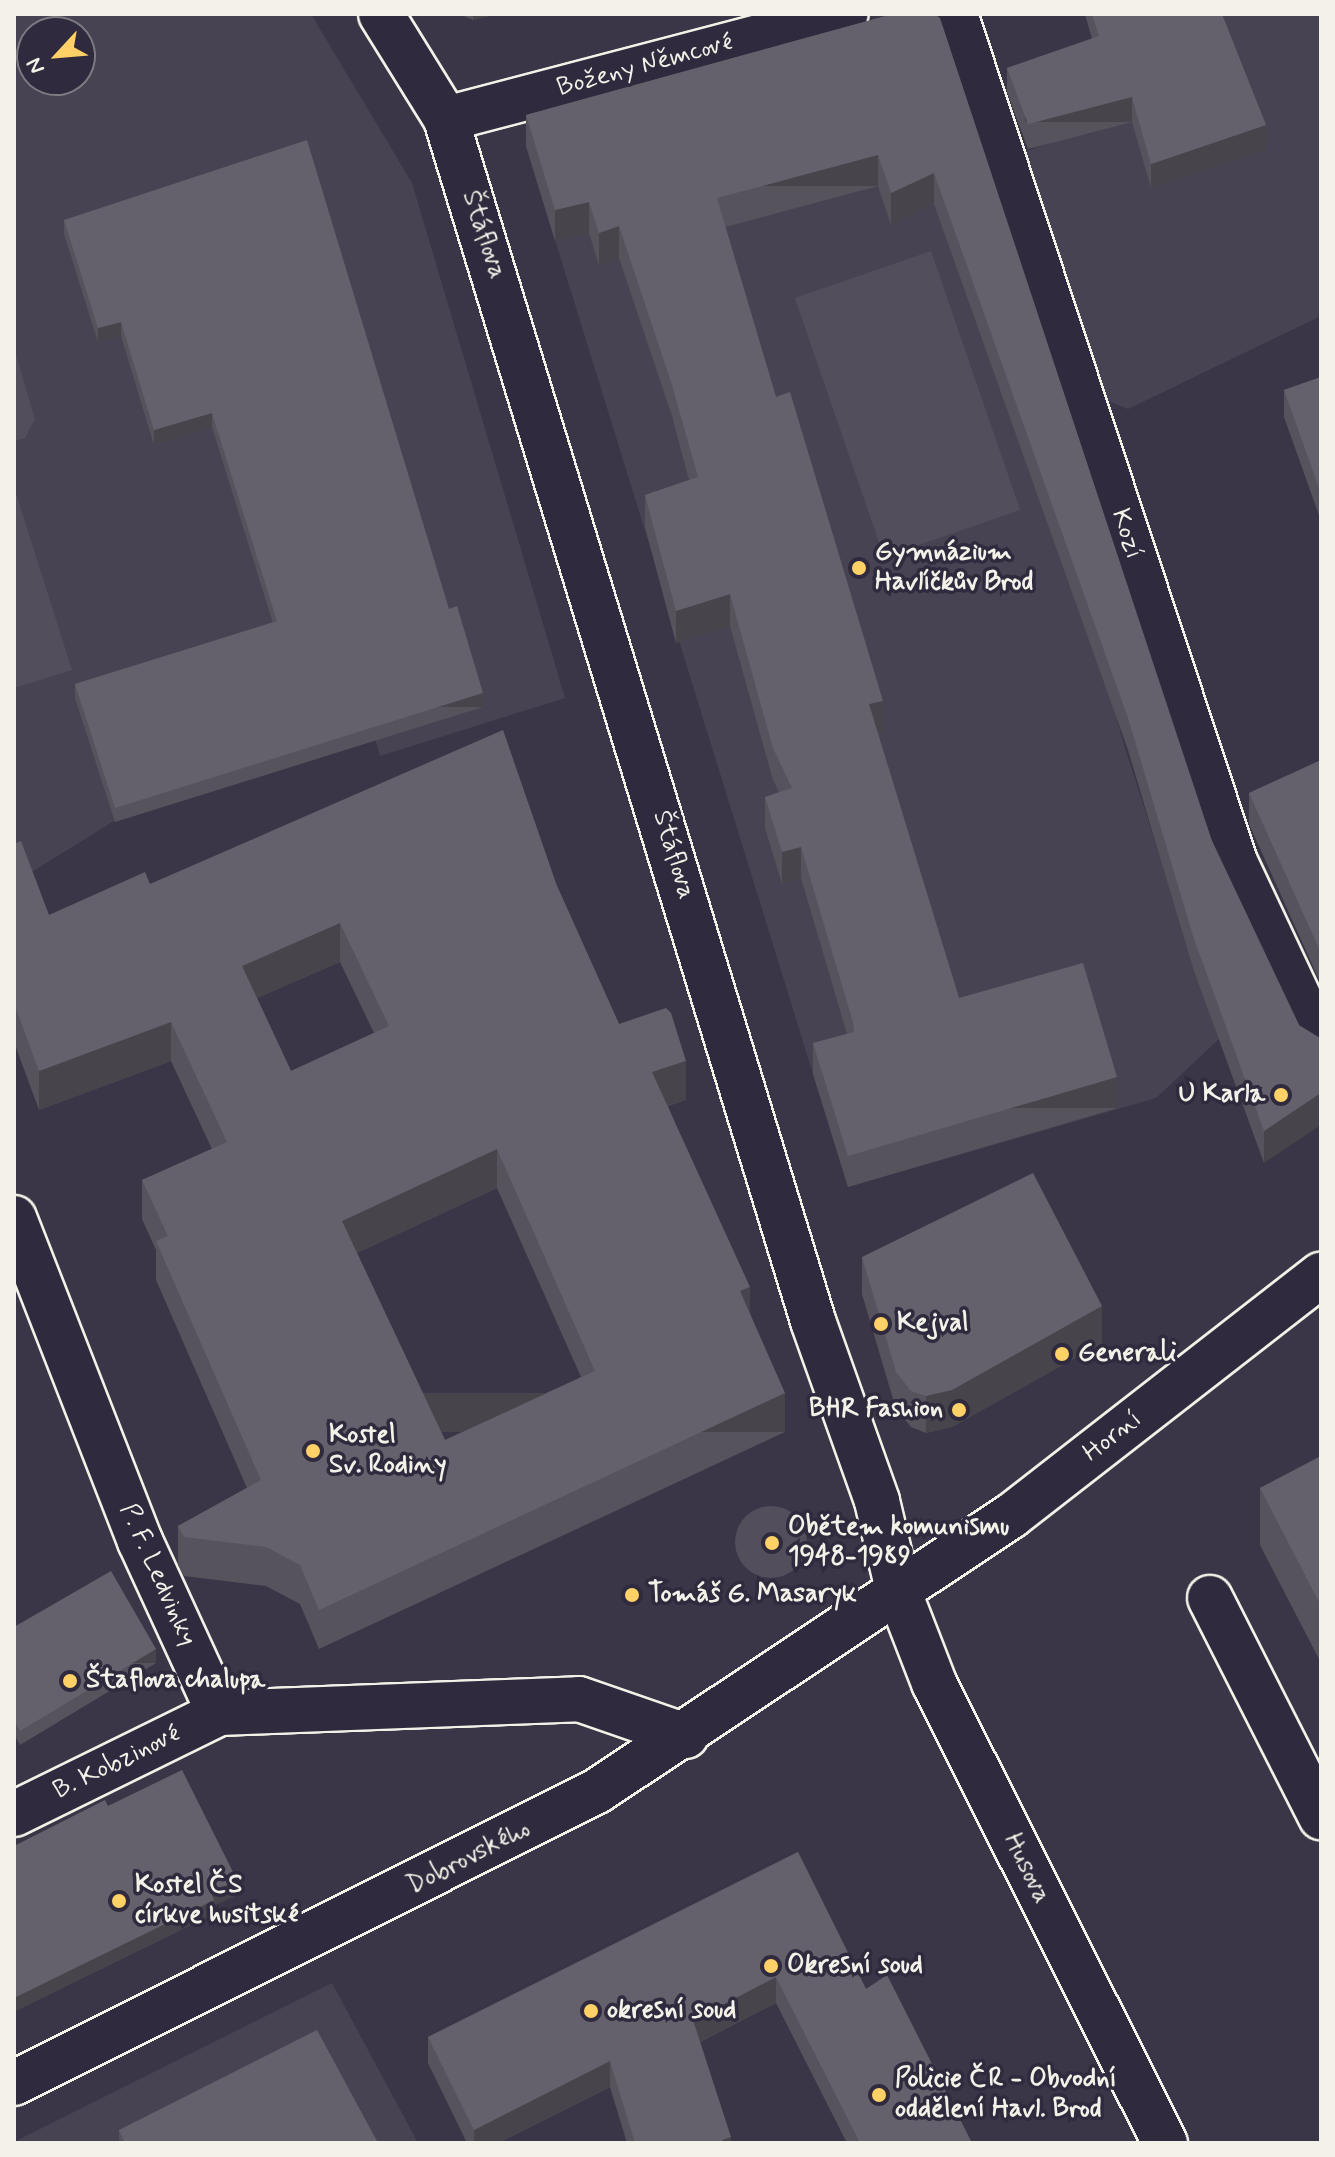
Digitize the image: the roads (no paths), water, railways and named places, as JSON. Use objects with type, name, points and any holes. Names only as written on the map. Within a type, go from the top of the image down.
[{"type":"street","name":"Štáflova","points":[[381,14],[446,119],[813,1321],[877,1501],[898,1590]]},
{"type":"street","name":"Boženy Němcové","points":[[446,119],[845,14]]},
{"type":"street","name":"Kozí","points":[[955,14],[1235,862],[1321,1045]]},
{"type":"street","name":"P. F. Ledvinky","points":[[14,1218],[140,1541],[219,1713]]},
{"type":"street","name":"Horní","points":[[898,1590],[1011,1516],[1321,1275]]},
{"type":"street","name":"Dobrovského","points":[[14,2083],[467,1861],[597,1791],[686,1736],[898,1590]]},
{"type":"street","name":"Husova","points":[[898,1590],[934,1683],[1165,2143]]},
{"type":"street","points":[[1210,1598],[1321,1817]]},
{"type":"street","points":[[219,1713],[579,1699],[686,1736]]},
{"type":"street","name":"B. Kobzinové","points":[[14,1814],[219,1713]]},
{"type":"place","name":"Gymnázium Havlíčkův Brod","points":[[859,568]]},
{"type":"place","name":"U Karla","points":[[1281,1095]]},
{"type":"place","name":"Kejval","points":[[881,1324]]},
{"type":"place","name":"Generali","points":[[1062,1354]]},
{"type":"place","name":"BHR Fashion","points":[[959,1410]]},
{"type":"place","name":"Kostel Sv. Rodiny","points":[[313,1451]]},
{"type":"place","name":"Obětem komunismu 1948-1989","points":[[772,1543]]},
{"type":"place","name":"Tomáš G. Masaryk","points":[[632,1595]]},
{"type":"place","name":"Štaflova chalupa","points":[[70,1681]]},
{"type":"place","name":"Kostel ČS církve husitské","points":[[119,1901]]},
{"type":"place","name":"Okresní soud","points":[[771,1966]]},
{"type":"place","name":"okresní soud","points":[[591,2011]]},
{"type":"place","name":"Policie ČR - Obvodní oddělení Havl. Brod","points":[[879,2095]]}]
